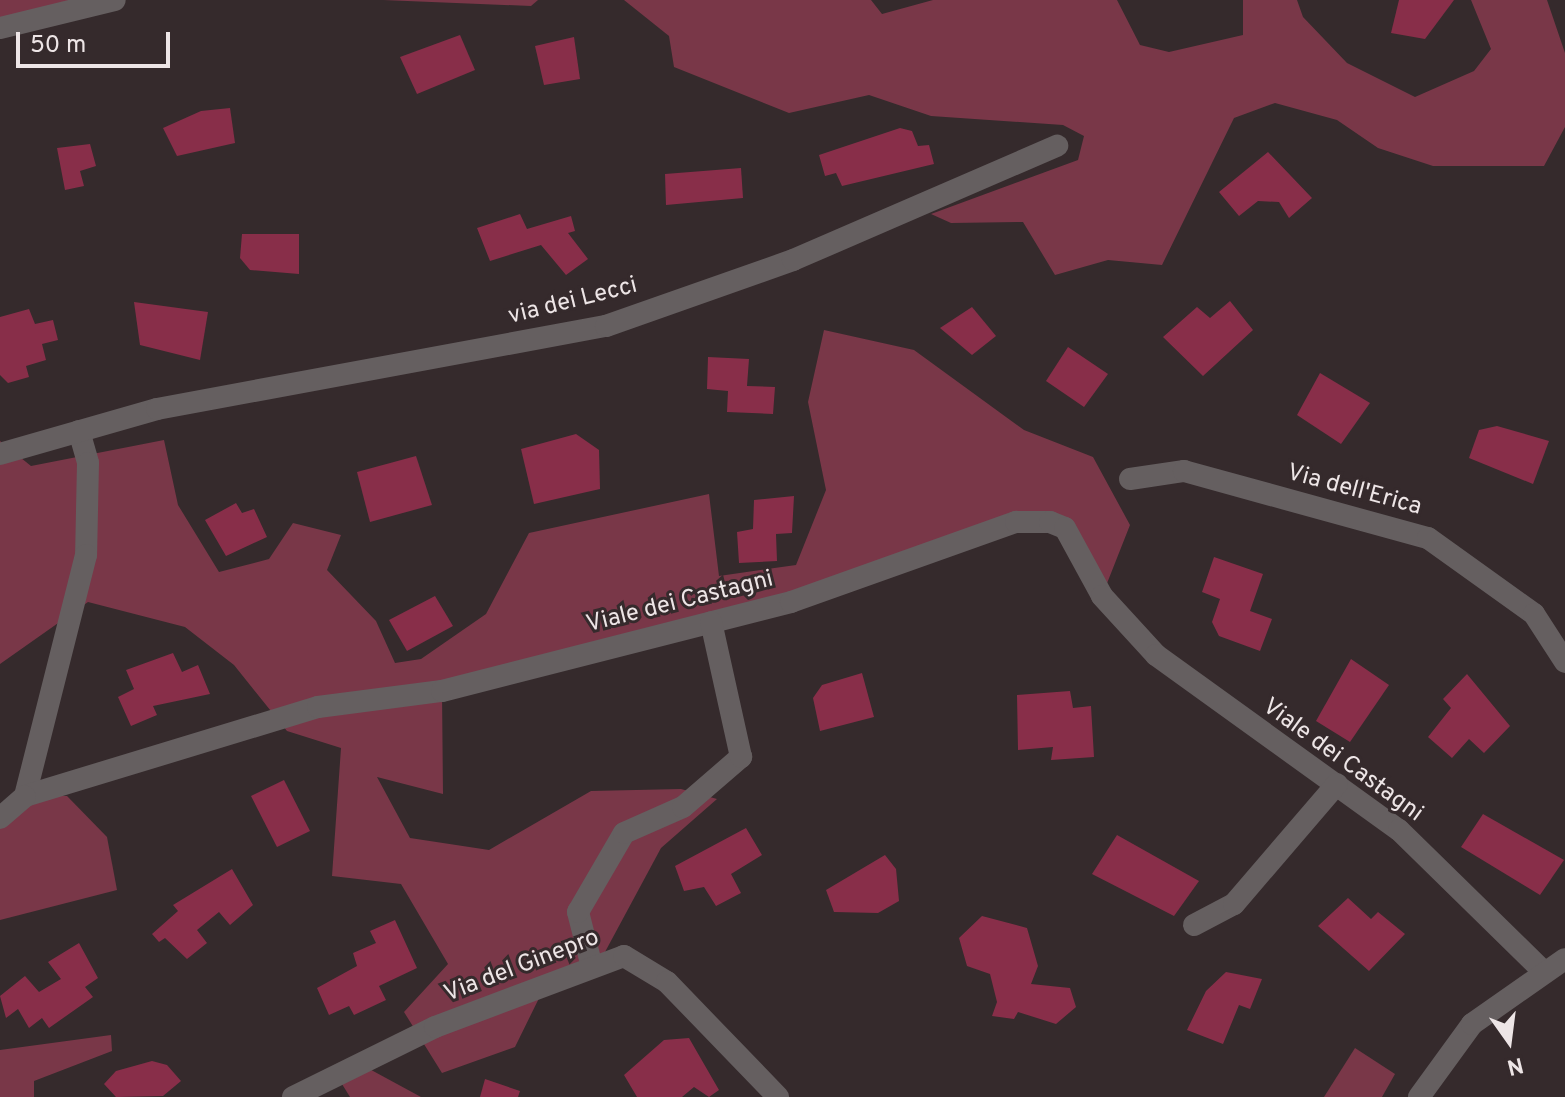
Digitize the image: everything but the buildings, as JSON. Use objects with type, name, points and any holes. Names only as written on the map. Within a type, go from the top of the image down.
[{"type":"street","points":[[0,28],[115,0]]},
{"type":"street","name":"via dei Lecci","points":[[79,431],[157,409],[606,326],[793,260],[1057,146]]},
{"type":"street","points":[[0,454],[79,431],[88,463],[86,555],[25,796],[0,818]]},
{"type":"street","name":"Via dell'Erica","points":[[1130,479],[1184,471],[1428,538],[1534,614],[1565,662]]},
{"type":"street","name":"Viale dei Castagni","points":[[25,796],[318,707],[442,691],[711,622],[893,570],[1016,522],[1050,522],[1071,536],[1102,596],[1156,655],[1399,830],[1544,972]]},
{"type":"street","points":[[592,967],[578,912],[624,833],[683,807],[741,757],[711,622]]},
{"type":"street","points":[[1194,925],[1234,904],[1337,784]]},
{"type":"street","name":"Via del Ginepro","points":[[293,1097],[435,1027],[624,956],[667,982],[778,1097]]},
{"type":"street","points":[[1419,1097],[1472,1024],[1565,959]]},
{"type":"shaded area","points":[[0,0],[115,0],[0,28]]},
{"type":"shaded area","points":[[383,0],[538,0],[531,6]]},
{"type":"shaded area","points":[[624,0],[871,0],[882,14],[933,0],[1117,0],[1140,45],[1169,52],[1243,35],[1243,0],[1297,0],[1303,17],[1347,63],[1415,97],[1474,71],[1491,49],[1471,0],[1547,0],[1565,53],[1565,127],[1544,166],[1433,166],[1378,148],[1337,120],[1275,103],[1234,118],[1162,265],[1108,260],[1055,275],[1023,222],[951,223],[931,214],[1078,160],[1084,136],[1063,125],[931,116],[869,95],[789,113],[674,67],[669,36]]},
{"type":"shaded area","points":[[824,330],[914,350],[1024,430],[1093,457],[1130,525],[1102,596],[1050,522],[442,691],[443,794],[377,777],[410,838],[489,850],[591,791],[681,789],[717,799],[661,848],[598,965],[546,984],[515,1047],[442,1073],[404,1012],[448,964],[401,884],[332,876],[341,748],[287,731],[234,665],[185,627],[88,602],[0,664],[0,441],[31,466],[164,440],[178,505],[219,572],[269,559],[293,523],[341,535],[327,570],[376,621],[395,663],[421,659],[486,614],[529,533],[709,494],[719,576],[796,565],[826,490],[808,402]]},
{"type":"shaded area","points":[[25,796],[67,796],[107,837],[117,890],[0,920],[0,817]]},
{"type":"shaded area","points":[[111,1035],[112,1051],[34,1081],[34,1097],[0,1097],[0,1050]]},
{"type":"shaded area","points":[[1355,1048],[1395,1074],[1382,1097],[1324,1097]]},
{"type":"shaded area","points":[[362,1065],[421,1097],[350,1097],[337,1076]]}]
